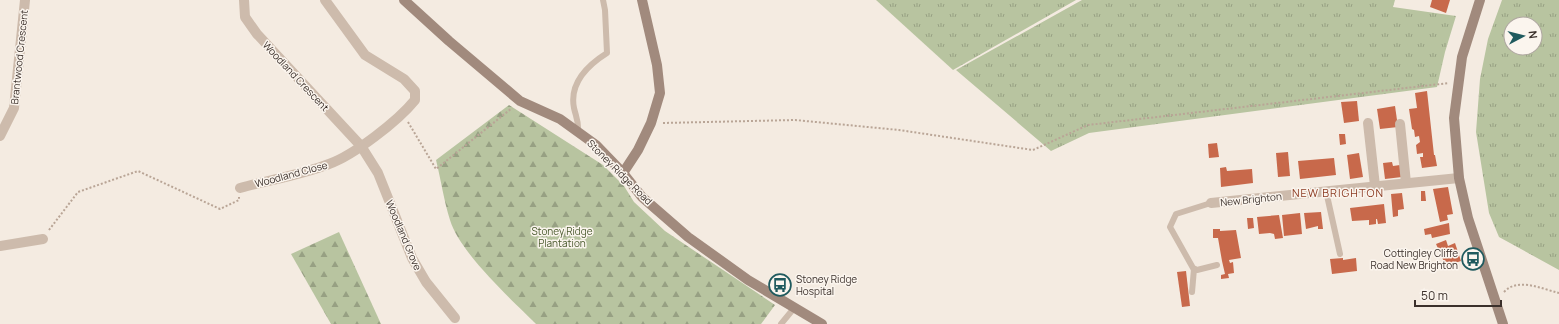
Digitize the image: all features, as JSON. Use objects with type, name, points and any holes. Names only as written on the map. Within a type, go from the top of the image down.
[{"type":"street","name":"Brantwood Crescent","points":[[0,136],[14,108],[25,0]]},
{"type":"street","name":"Woodland Crescent","points":[[244,0],[245,17],[257,34],[361,146]]},
{"type":"street","name":"Woodland Close","points":[[240,188],[330,164],[361,146],[403,114],[415,100],[415,91],[404,79],[366,55],[325,0]]},
{"type":"street","name":"Stoney Ridge Road","points":[[404,0],[448,41],[520,101],[560,119],[596,145],[624,174],[642,197],[688,237],[748,280],[822,324]]},
{"type":"street","points":[[624,174],[651,123],[660,93],[657,66],[642,0]]},
{"type":"street","points":[[1480,0],[1462,57],[1454,118],[1459,178],[1468,218],[1503,324]]},
{"type":"street","points":[[1368,123],[1375,186]]},
{"type":"street","points":[[1400,124],[1406,183]]},
{"type":"street","name":"Woodland Grove","points":[[361,146],[378,173],[412,258],[426,282],[455,318]]},
{"type":"street","name":"New Brighton","points":[[1211,203],[1459,178]]},
{"type":"street","points":[[0,246],[43,239]]},
{"type":"lane","points":[[578,132],[579,123],[573,99],[577,83],[583,72],[594,61],[608,53],[603,0]]},
{"type":"lane","points":[[1326,191],[1340,254]]},
{"type":"lane","points":[[1194,269],[1190,266],[1170,228],[1176,214],[1211,203]]},
{"type":"lane","points":[[1194,269],[1217,265]]},
{"type":"lane","points":[[1192,292],[1194,269]]},
{"type":"lane","points":[[781,324],[795,307]]},
{"type":"path","points":[[651,123],[795,120],[899,130],[1033,150],[1088,125],[1458,82]]},
{"type":"path","points":[[403,114],[436,169],[520,101]]},
{"type":"path","points":[[43,239],[78,192],[138,172],[220,209],[239,200],[240,188]]},
{"type":"path","points":[[1495,301],[1509,286],[1520,284],[1559,293]]},
{"type":"green space","points":[[876,0],[1076,0],[953,70]]},
{"type":"green space","points":[[1082,0],[1395,0],[1393,7],[1456,16],[1445,52],[1437,87],[1089,133],[1051,151],[956,70]]},
{"type":"green space","points":[[1502,0],[1559,0],[1559,270],[1499,237],[1489,213],[1476,132],[1480,79],[1488,39]]},
{"type":"green space","name":"Stoney Ridge Plantation","points":[[509,105],[603,165],[624,186],[634,202],[665,231],[775,305],[761,324],[536,324],[500,289],[464,247],[450,220],[436,160]]},
{"type":"green space","points":[[339,232],[381,324],[331,324],[291,254]]},
{"type":"building","points":[[1432,0],[1450,0],[1446,13],[1430,7]]},
{"type":"building","points":[[1427,91],[1434,155],[1437,166],[1422,168],[1420,157],[1423,157],[1423,153],[1417,154],[1416,145],[1420,142],[1419,136],[1415,137],[1414,130],[1412,129],[1409,109],[1417,108],[1415,93]]},
{"type":"building","points":[[1357,101],[1359,121],[1344,123],[1341,102]]},
{"type":"building","points":[[1395,106],[1398,127],[1380,129],[1377,109]]},
{"type":"building","points":[[1339,134],[1345,134],[1346,144],[1340,145]]},
{"type":"building","points":[[1217,143],[1219,157],[1209,158],[1208,144]]},
{"type":"building","points":[[1288,152],[1290,176],[1278,177],[1276,153]]},
{"type":"building","points":[[1359,153],[1363,177],[1350,179],[1347,155]]},
{"type":"building","points":[[1334,158],[1336,175],[1300,179],[1298,161]]},
{"type":"building","points":[[1392,162],[1393,166],[1400,165],[1402,177],[1385,179],[1383,163]]},
{"type":"building","points":[[1226,167],[1227,171],[1252,169],[1253,183],[1221,187],[1220,168]]},
{"type":"building","points":[[1448,187],[1453,214],[1447,215],[1448,220],[1440,222],[1433,189]]},
{"type":"building","points":[[1421,191],[1425,191],[1426,201],[1421,201]]},
{"type":"building","points":[[1402,193],[1404,209],[1398,210],[1398,216],[1393,217],[1391,194]]},
{"type":"building","points":[[1384,204],[1386,223],[1378,224],[1377,219],[1376,224],[1369,225],[1369,220],[1352,221],[1350,208]]},
{"type":"building","points":[[1321,212],[1323,229],[1318,229],[1318,226],[1306,229],[1304,213]]},
{"type":"building","points":[[1300,213],[1302,234],[1284,236],[1282,215]]},
{"type":"building","points":[[1279,215],[1283,238],[1275,239],[1274,234],[1270,233],[1259,234],[1257,217]]},
{"type":"building","points":[[1247,218],[1253,218],[1254,228],[1248,229]]},
{"type":"building","points":[[1449,223],[1450,234],[1432,238],[1431,234],[1425,235],[1424,229]]},
{"type":"building","points":[[1213,229],[1220,229],[1220,231],[1236,230],[1241,258],[1229,260],[1230,263],[1233,262],[1234,273],[1228,274],[1229,278],[1221,279],[1221,275],[1225,274],[1218,238],[1213,238]]},
{"type":"building","points":[[1446,240],[1448,246],[1455,243],[1461,261],[1446,266],[1436,244]]},
{"type":"building","points":[[1343,258],[1343,260],[1356,258],[1357,271],[1332,274],[1330,259]]},
{"type":"building","points":[[1186,271],[1190,306],[1182,307],[1177,272]]},
{"type":"place","name":"Cottingley Cliffe Road New Brighton","points":[[1473,259]]},
{"type":"place","name":"Stoney Ridge Hospital","points":[[780,285]]},
{"type":"district","name":"NEW BRIGHTON","points":[[1338,192]]}]
